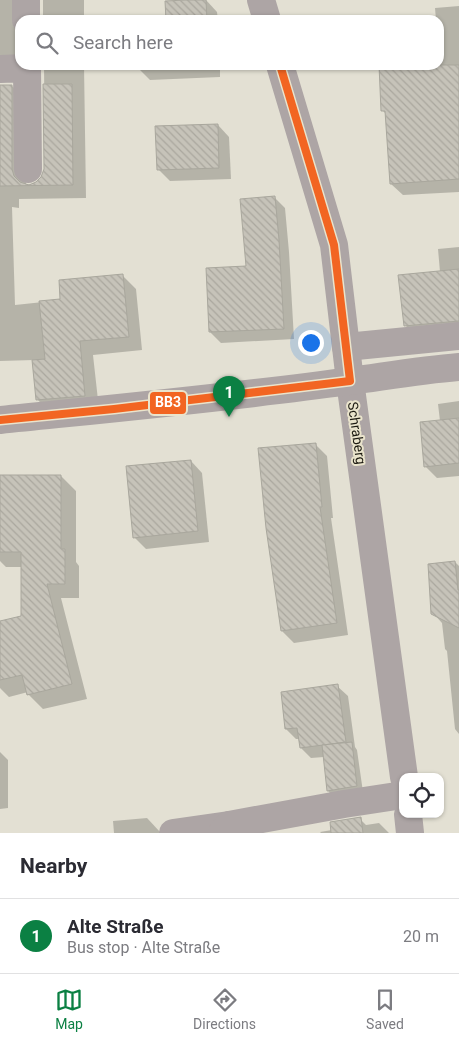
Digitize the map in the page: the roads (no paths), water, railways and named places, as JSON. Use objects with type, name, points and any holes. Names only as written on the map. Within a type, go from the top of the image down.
[{"type":"street","points":[[26,0],[26,15]]},
{"type":"street","points":[[261,0],[266,15]]},
{"type":"street","points":[[0,69],[15,67]]},
{"type":"street","points":[[27,70],[28,169]]},
{"type":"street","name":"Schraberg","points":[[282,70],[334,245],[350,381],[403,773]]},
{"type":"street","points":[[346,347],[459,336]]},
{"type":"street","points":[[0,420],[114,409],[459,366]]},
{"type":"street","points":[[173,833],[226,829],[344,804],[399,796]]},
{"type":"street","points":[[408,818],[410,833]]},
{"type":"place","name":"Alte Straße","points":[[229,417]]}]
